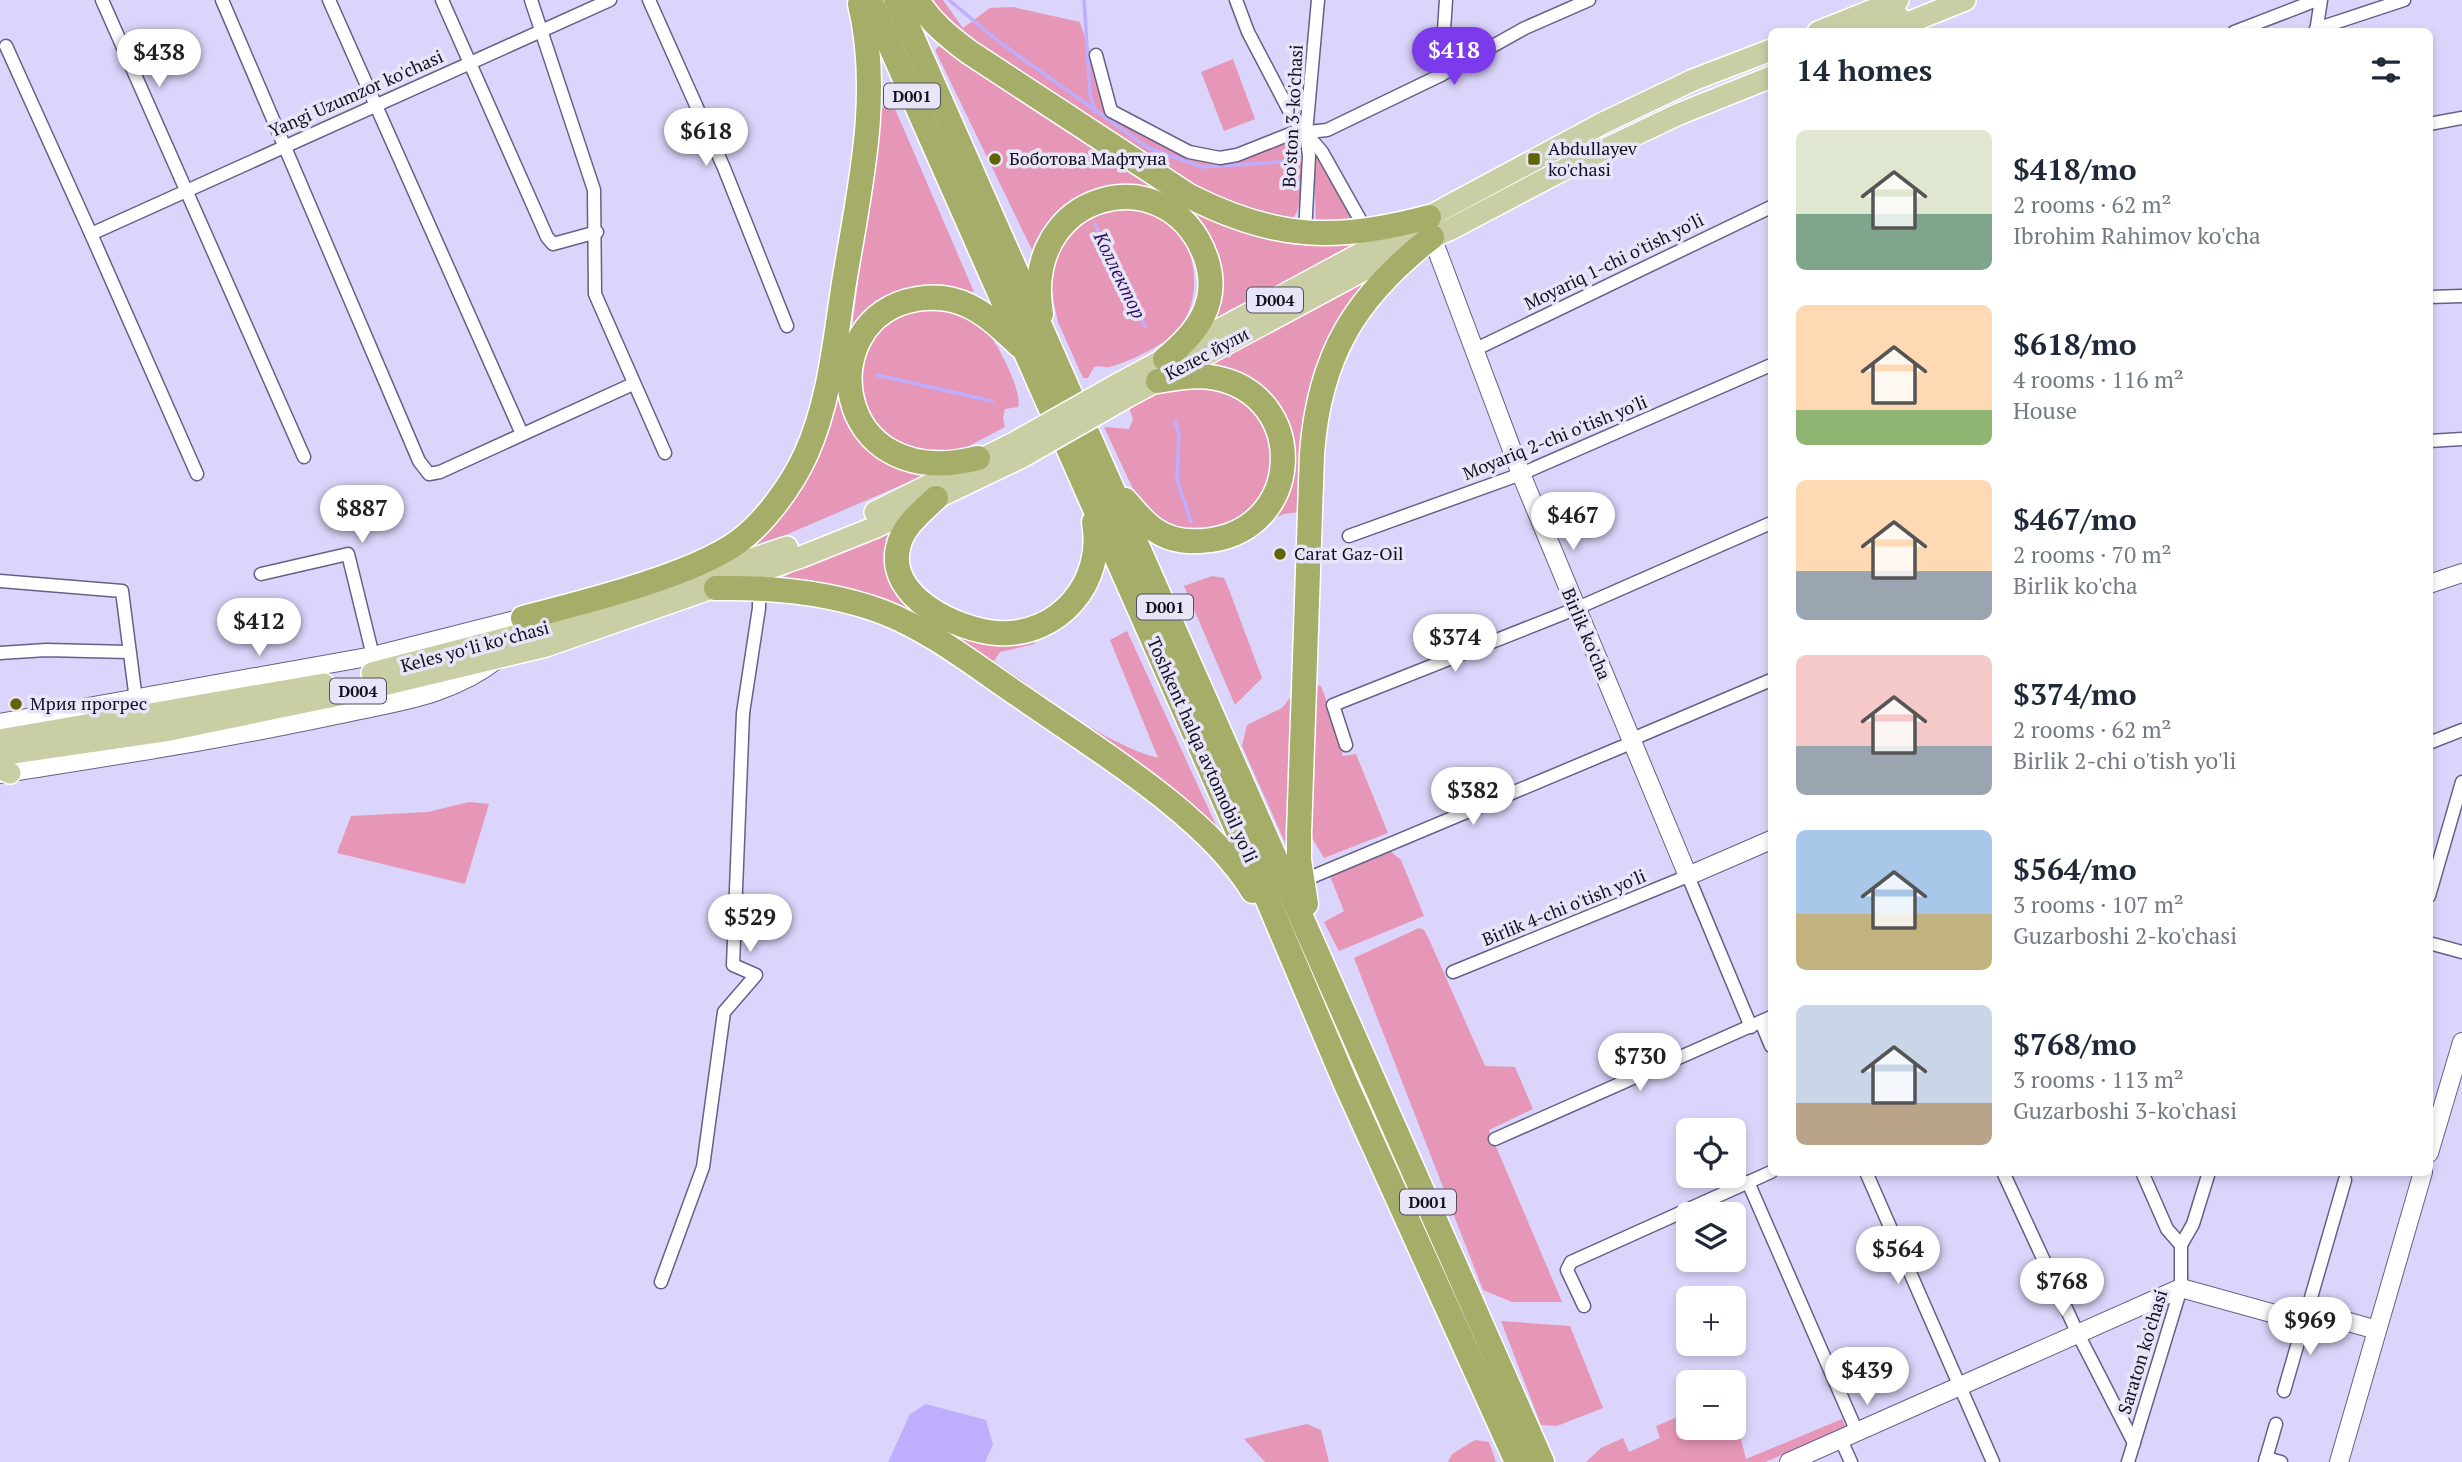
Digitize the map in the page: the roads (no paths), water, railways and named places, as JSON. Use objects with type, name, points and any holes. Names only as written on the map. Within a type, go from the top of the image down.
[{"type":"highway","points":[[523,618],[653,579],[718,554],[749,532],[775,503],[805,456],[821,407],[832,355],[867,131],[870,66],[859,0]]},
{"type":"highway","name":"Toshkent halqa avtomobil yo'li","points":[[870,0],[1036,345]]},
{"type":"highway","name":"Toshkent halqa avtomobil yo'li","points":[[896,0],[1036,345],[1100,490],[1313,943],[1542,1462]]},
{"type":"highway","points":[[917,0],[924,12],[948,37],[1189,196],[1248,222],[1305,233],[1430,227]]},
{"type":"highway","points":[[978,458],[944,466],[928,465],[906,460],[876,442],[859,421],[851,398],[852,364],[860,338],[877,317],[891,308],[906,301],[935,297],[959,302],[1036,345],[1043,259],[1054,234],[1075,211],[1113,199],[1137,199],[1161,206],[1183,221],[1199,243],[1209,267],[1210,290],[1203,318],[1194,334],[1161,370]]},
{"type":"highway","points":[[1313,943],[1302,881],[1299,834],[1312,454],[1321,392],[1331,361],[1364,301],[1430,227]]},
{"type":"highway","points":[[1100,490],[1161,534],[1184,542],[1216,539],[1240,532],[1263,515],[1277,493],[1283,467],[1282,445],[1268,412],[1252,395],[1232,382],[1161,370]]},
{"type":"highway","points":[[936,498],[910,524],[900,542],[897,561],[901,578],[913,594],[943,616],[976,629],[1005,633],[1023,630],[1047,620],[1072,602],[1086,586],[1094,568],[1097,549],[1100,490]]},
{"type":"highway","name":"Toshkent halqa avtomobil yo'li","points":[[1100,490],[1285,944],[1517,1462]]},
{"type":"highway","points":[[707,586],[845,600],[895,617],[934,637],[1106,756],[1187,819],[1244,877],[1285,944]]},
{"type":"highway","points":[[1345,1082],[1370,1071]]},
{"type":"main road","points":[[1828,28],[1898,0]]},
{"type":"main road","points":[[1870,28],[1937,0]]},
{"type":"main road","points":[[1895,28],[1965,0]]},
{"type":"main road","points":[[1430,227],[1632,108],[1768,51]]},
{"type":"main road","points":[[1679,114],[1674,105],[1682,96],[1768,58]]},
{"type":"main road","points":[[1430,227],[1679,114],[1768,78]]},
{"type":"main road","name":"D004","points":[[1161,370],[1430,227]]},
{"type":"main road","name":"Келес йули","points":[[1018,450],[1161,370]]},
{"type":"main road","name":"D004","points":[[707,586],[870,514],[978,458],[1018,450]]},
{"type":"main road","name":"D004","points":[[707,586],[876,527],[936,498],[1018,450]]},
{"type":"main road","name":"Keles yoʻli koʻchasi","points":[[0,740],[327,684],[707,586]]},
{"type":"main road","name":"Keles yoʻli koʻchasi","points":[[2,768],[499,658],[707,586]]},
{"type":"main road","points":[[523,618],[557,625]]},
{"type":"street","points":[[102,0],[304,457]]},
{"type":"street","points":[[222,0],[419,461],[429,474],[440,472],[633,384]]},
{"type":"street","points":[[328,0],[522,435]]},
{"type":"street","points":[[442,0],[547,237],[553,244],[565,244],[597,232]]},
{"type":"street","points":[[531,0],[594,190],[597,232],[593,268],[595,294],[664,453]]},
{"type":"street","name":"Yangi Uzumzor ko'chasi","points":[[91,234],[610,0]]},
{"type":"street","points":[[649,0],[724,168],[787,326]]},
{"type":"street","points":[[1236,0],[1248,32],[1293,118],[1322,152],[1367,232]]},
{"type":"street","name":"Bo'ston 3-ko'chasi","points":[[1305,233],[1309,156],[1306,133],[1318,0]]},
{"type":"street","points":[[1441,75],[1446,0]]},
{"type":"street","points":[[1096,55],[1111,111],[1189,152],[1220,158],[1237,155],[1290,134],[1327,130],[1441,75],[1525,28],[1576,3],[1589,0]]},
{"type":"street","points":[[2245,28],[2319,0],[2316,28]]},
{"type":"street","points":[[2322,28],[2404,0]]},
{"type":"street","points":[[6,46],[197,474]]},
{"type":"street","points":[[2433,123],[2462,118]]},
{"type":"street","name":"Moyariq 1-chi o'tish yo'li","points":[[1474,350],[1768,208]]},
{"type":"street","name":"Birlik ko'cha","points":[[1430,227],[1521,474],[1575,609],[1688,876],[1768,1039]]},
{"type":"street","points":[[2433,298],[2462,296]]},
{"type":"street","name":"Moyariq 2-chi o'tish yo'li","points":[[1349,536],[1521,474],[1768,366]]},
{"type":"street","points":[[2433,441],[2462,439]]},
{"type":"street","points":[[1346,745],[1333,705],[1575,609],[1768,524]]},
{"type":"street","points":[[261,574],[348,554],[373,656]]},
{"type":"street","points":[[2433,583],[2462,573]]},
{"type":"street","points":[[0,581],[122,590],[136,700]]},
{"type":"street","points":[[661,1282],[703,1167],[724,1012],[756,975],[733,965],[743,713],[760,608],[759,590]]},
{"type":"street","name":"Keles yoʻli koʻchasi","points":[[0,723],[373,656],[523,618]]},
{"type":"street","points":[[0,653],[46,650],[129,652]]},
{"type":"street","points":[[1302,881],[1768,681]]},
{"type":"street","points":[[2433,741],[2462,730]]},
{"type":"street","points":[[2433,882],[2462,782]]},
{"type":"street","points":[[1688,876],[1768,841]]},
{"type":"street","name":"Birlik 4-chi o'tish yo'li","points":[[1453,972],[1688,876]]},
{"type":"street","points":[[2433,944],[2462,952]]},
{"type":"street","points":[[1495,1139],[1761,1022]]},
{"type":"street","points":[[2433,1140],[2462,1042]]},
{"type":"street","points":[[1584,1306],[1567,1269],[1571,1262],[1768,1173]]},
{"type":"street","points":[[1868,1176],[1993,1462]]},
{"type":"street","points":[[2005,1176],[2077,1332],[2134,1443]]},
{"type":"street","points":[[2144,1176],[2167,1229],[2181,1245]]},
{"type":"street","name":"Saraton ko'chasi","points":[[2128,1462],[2180,1288],[2181,1245],[2193,1224],[2209,1176]]},
{"type":"street","points":[[2342,1461],[2422,1176]]},
{"type":"street","points":[[2284,1391],[2345,1180]]},
{"type":"street","points":[[1748,1182],[1849,1436],[1850,1462]]},
{"type":"street","points":[[1789,1462],[2180,1288],[2286,1317],[2320,1314],[2377,1330]]},
{"type":"street","points":[[2276,1424],[2266,1460],[2281,1462]]},
{"type":"waterway","points":[[949,0],[998,41],[1147,147],[1202,167],[1293,161]]},
{"type":"waterway","name":"Коллектор","points":[[1084,0],[1090,94],[1095,112]]},
{"type":"waterway","name":"Коллектор","points":[[1095,224],[1145,326]]},
{"type":"waterway","points":[[877,375],[992,401]]},
{"type":"waterway","name":"Коллектор","points":[[1175,421],[1179,434],[1177,480],[1191,522]]},
{"type":"place","name":"Боботова Мафтуна","points":[[995,159]]},
{"type":"place","name":"Abdullayev ko'chasi","points":[[1534,159]]},
{"type":"place","name":"Carat Gaz-Oil","points":[[1280,554]]},
{"type":"place","name":"Мрия прогрес","points":[[16,704]]}]
